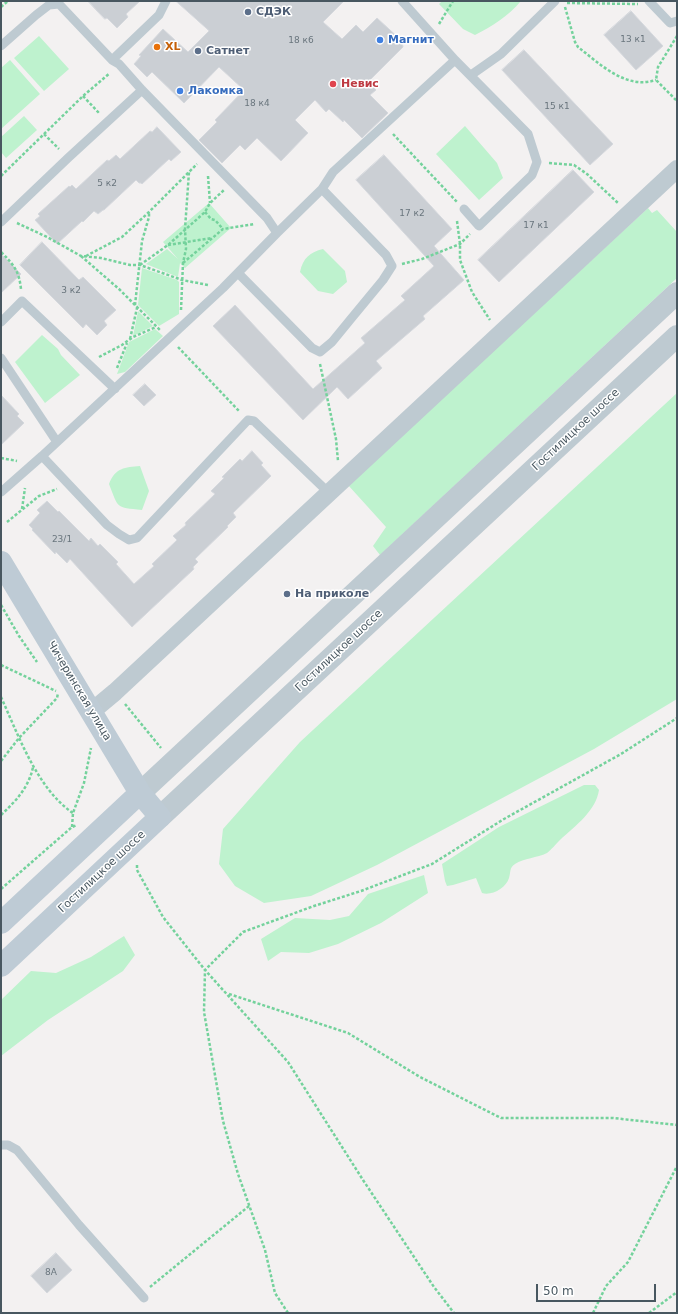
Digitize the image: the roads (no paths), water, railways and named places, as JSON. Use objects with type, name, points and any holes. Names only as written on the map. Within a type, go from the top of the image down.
[{"type":"main road","name":"Чичеринская улица","points":[[1,562],[140,794],[160,817]]},
{"type":"main road","points":[[1,923],[140,794]]},
{"type":"main road","name":"Гостилицкое шоссе","points":[[1,966],[160,817]]},
{"type":"street","points":[[91,712],[115,692],[677,169]]},
{"type":"street","points":[[140,794],[677,293]]},
{"type":"street","name":"Гостилицкое шоссе","points":[[160,817],[677,336]]},
{"type":"lane","points":[[116,62],[159,15],[166,1]]},
{"type":"lane","points":[[402,1],[455,60],[472,75],[528,134],[537,162],[532,175],[479,226],[459,210]]},
{"type":"lane","points":[[650,1],[670,23],[677,21]]},
{"type":"lane","points":[[472,75],[501,54],[561,2]]},
{"type":"lane","points":[[1,46],[49,5],[59,4],[267,218],[277,233]]},
{"type":"lane","points":[[1,492],[115,389],[223,288],[322,189],[333,172],[455,60]]},
{"type":"lane","points":[[3,220],[142,90]]},
{"type":"lane","points":[[238,273],[312,348],[320,352],[332,342],[383,280],[392,266],[386,255],[322,189]]},
{"type":"lane","points":[[1,322],[22,301],[115,389]]},
{"type":"lane","points":[[1,358],[57,442]]},
{"type":"lane","points":[[42,456],[107,525],[130,540],[137,538],[248,420],[254,421],[329,493]]},
{"type":"lane","points":[[1,1145],[8,1145],[17,1150],[78,1226],[142,1295]]},
{"type":"place","name":"СДЭК","points":[[248,12]]},
{"type":"place","name":"Магнит","points":[[380,40]]},
{"type":"place","name":"XL","points":[[157,47]]},
{"type":"place","name":"Сатнет","points":[[198,51]]},
{"type":"place","name":"Невис","points":[[333,84]]},
{"type":"place","name":"Лакомка","points":[[180,91]]},
{"type":"place","name":"На приколе","points":[[287,594]]}]
